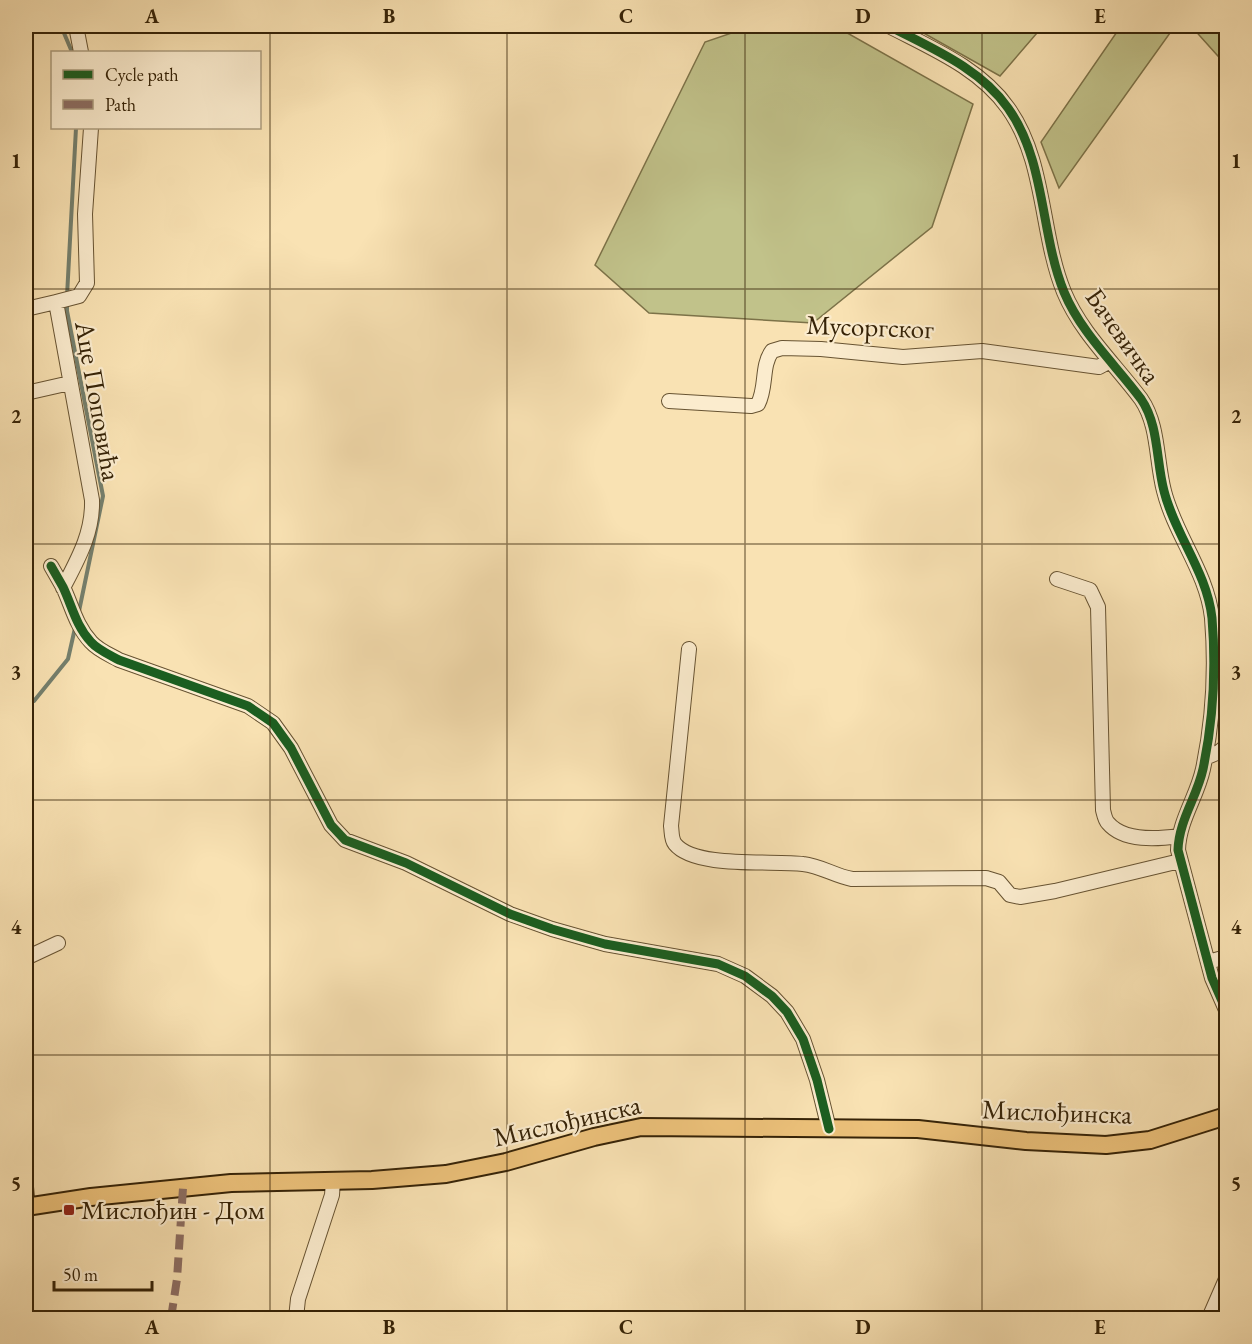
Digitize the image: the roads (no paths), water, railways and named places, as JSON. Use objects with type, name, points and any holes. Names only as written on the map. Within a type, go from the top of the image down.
[{"type":"main road","name":"Мислођинска","points":[[27,1207],[91,1197],[220,1184],[397,1179],[464,1171],[641,1127],[673,1125],[918,1129],[1026,1141],[1117,1144],[1150,1140],[1227,1116]]},
{"type":"street","points":[[76,26],[81,51]]},
{"type":"street","name":"Бачевичка","points":[[889,26],[970,70],[997,93],[1010,110],[1025,137],[1042,197],[1064,293],[1076,316],[1142,400],[1152,422],[1164,491],[1175,522],[1207,592],[1212,619],[1213,683],[1205,759],[1203,771],[1179,836],[1180,861],[1208,962],[1217,990],[1227,1010]]},
{"type":"street","name":"Аце Поповића","points":[[63,588],[86,542],[92,518],[92,500],[56,302],[79,296],[87,283],[86,214],[91,129]]},
{"type":"street","points":[[26,309],[56,302]]},
{"type":"street","name":"Мусоргског","points":[[669,401],[751,406],[758,404],[763,389],[768,356],[772,351],[782,348],[821,349],[903,357],[982,351],[1099,367],[1110,362]]},
{"type":"street","points":[[26,393],[70,382]]},
{"type":"street","points":[[51,566],[82,631],[102,651],[119,660],[248,706],[273,723],[291,748],[331,825],[345,840],[406,863],[510,914],[552,929],[605,944],[718,964],[745,976],[772,996],[787,1012],[803,1039],[817,1080],[829,1129]]},
{"type":"street","points":[[1057,579],[1090,590],[1098,607],[1103,810],[1107,822],[1117,830],[1153,840],[1179,836]]},
{"type":"street","points":[[689,649],[671,826],[672,838],[676,845],[692,854],[724,861],[806,864],[852,879],[986,878],[999,882],[1010,895],[1020,897],[1055,891],[1180,861]]},
{"type":"street","points":[[1205,759],[1227,746]]},
{"type":"street","points":[[26,958],[58,943]]},
{"type":"street","points":[[1208,962],[1227,957]]},
{"type":"street","points":[[296,1318],[298,1299],[332,1195],[333,1181]]},
{"type":"street","points":[[26,1187],[27,1207]]},
{"type":"street","points":[[1209,1318],[1227,1279]]},
{"type":"waterway","points":[[61,26],[72,51]]},
{"type":"waterway","points":[[67,296],[76,129]]},
{"type":"waterway","points":[[67,304],[103,496],[79,611]]},
{"type":"waterway","points":[[26,703],[34,701],[68,659],[75,628]]},
{"type":"place","name":"Мислођин - Дом","points":[[69,1210]]}]
